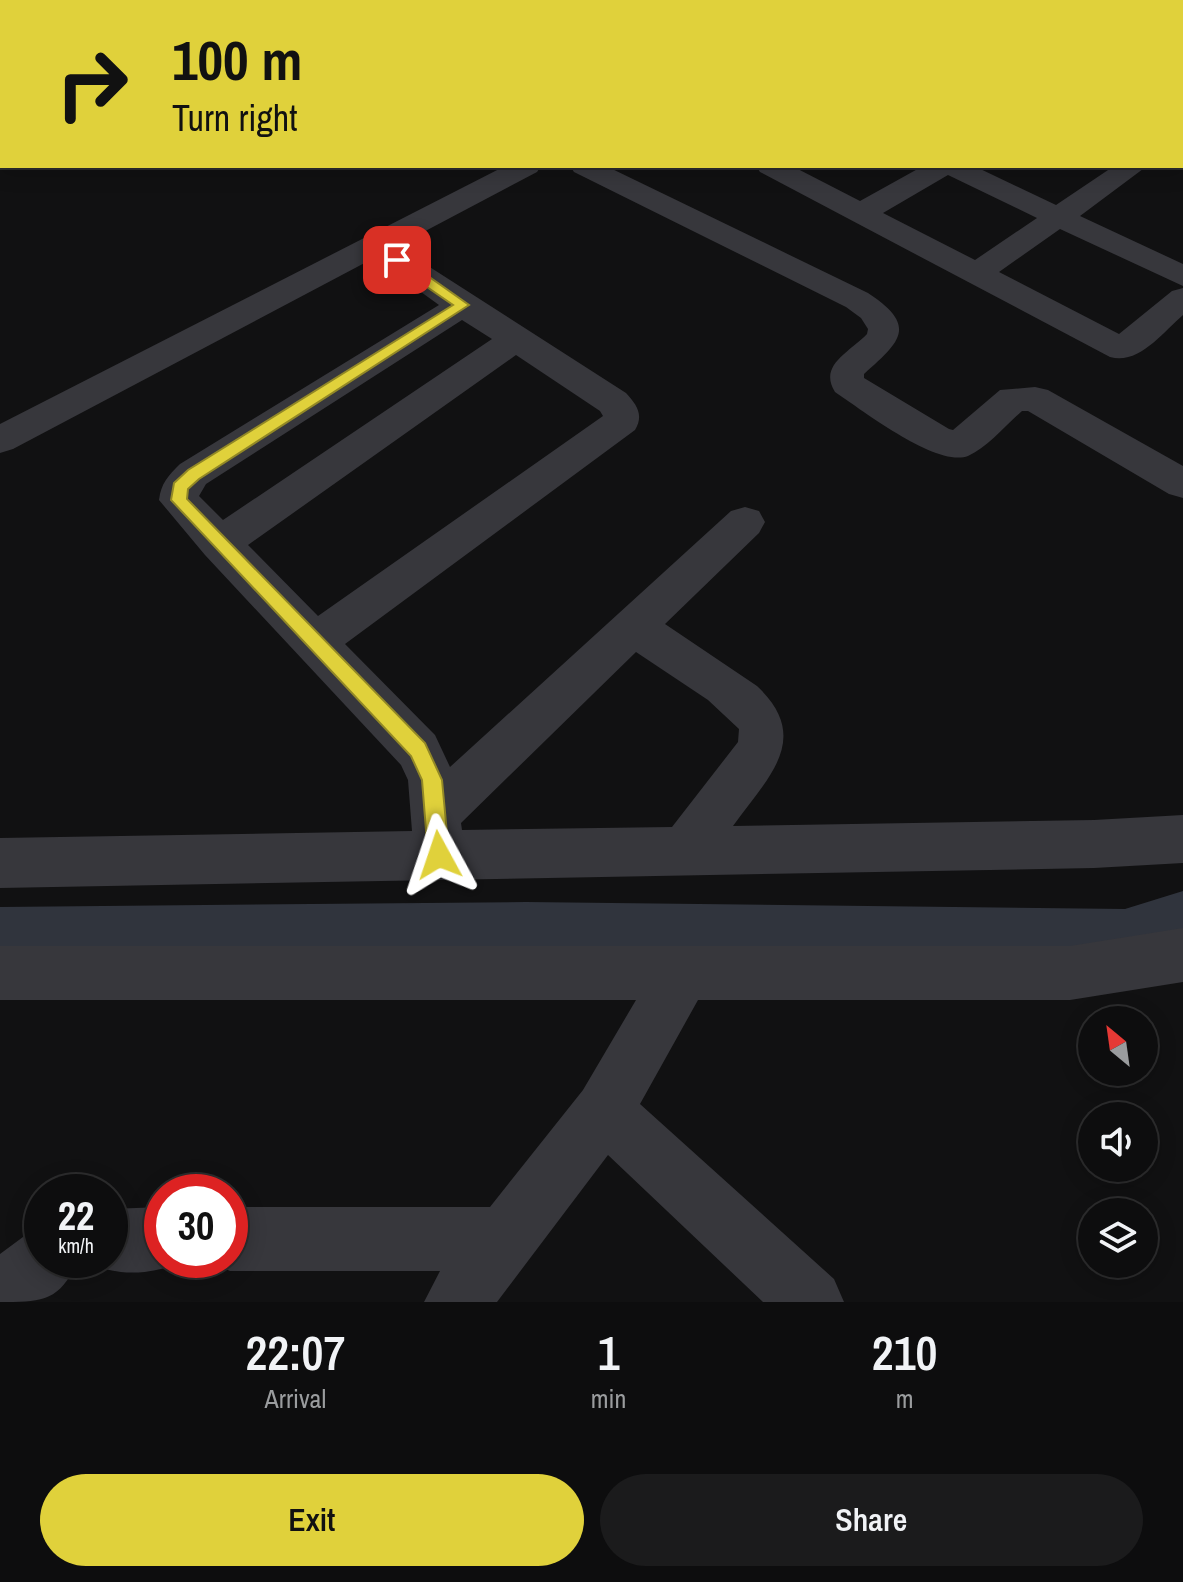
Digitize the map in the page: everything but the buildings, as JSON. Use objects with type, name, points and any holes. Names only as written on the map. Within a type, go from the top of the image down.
[{"type":"street","points":[[0,440],[523,168]]},
{"type":"street","points":[[588,168],[857,300],[882,317],[887,327],[885,337],[846,371],[847,384],[937,439],[959,445],[1013,399],[1035,399],[1183,484]]},
{"type":"street","points":[[774,168],[1122,349],[1183,298]]},
{"type":"street","points":[[861,213],[940,168]]},
{"type":"street","points":[[955,168],[1183,276]]},
{"type":"street","points":[[976,273],[1130,168]]},
{"type":"street","points":[[315,642],[622,421],[621,411],[613,402],[375,245]]},
{"type":"street","points":[[437,834],[432,780],[418,750],[179,500],[180,487],[193,474],[462,305]]},
{"type":"street","points":[[219,544],[516,339]]},
{"type":"street","points":[[437,834],[633,627],[745,522]]},
{"type":"street","points":[[633,627],[735,695],[760,721],[763,738],[758,753],[684,851]]},
{"type":"street","points":[[0,863],[437,834],[684,851],[1094,844],[1183,839]]},
{"type":"street","points":[[0,973],[1070,973],[1183,955]]},
{"type":"street","points":[[457,1302],[604,1111],[683,973]]},
{"type":"street","points":[[604,1111],[811,1302]]},
{"type":"street","points":[[248,1239],[508,1239]]},
{"type":"street","points":[[0,1294],[24,1276]]},
{"type":"waterway","points":[[0,930],[526,925],[1125,932],[1183,914]]},
{"type":"route","points":[[397,260],[462,305],[193,474],[180,487],[179,500],[189,514],[418,750],[432,780],[439,855]]}]
